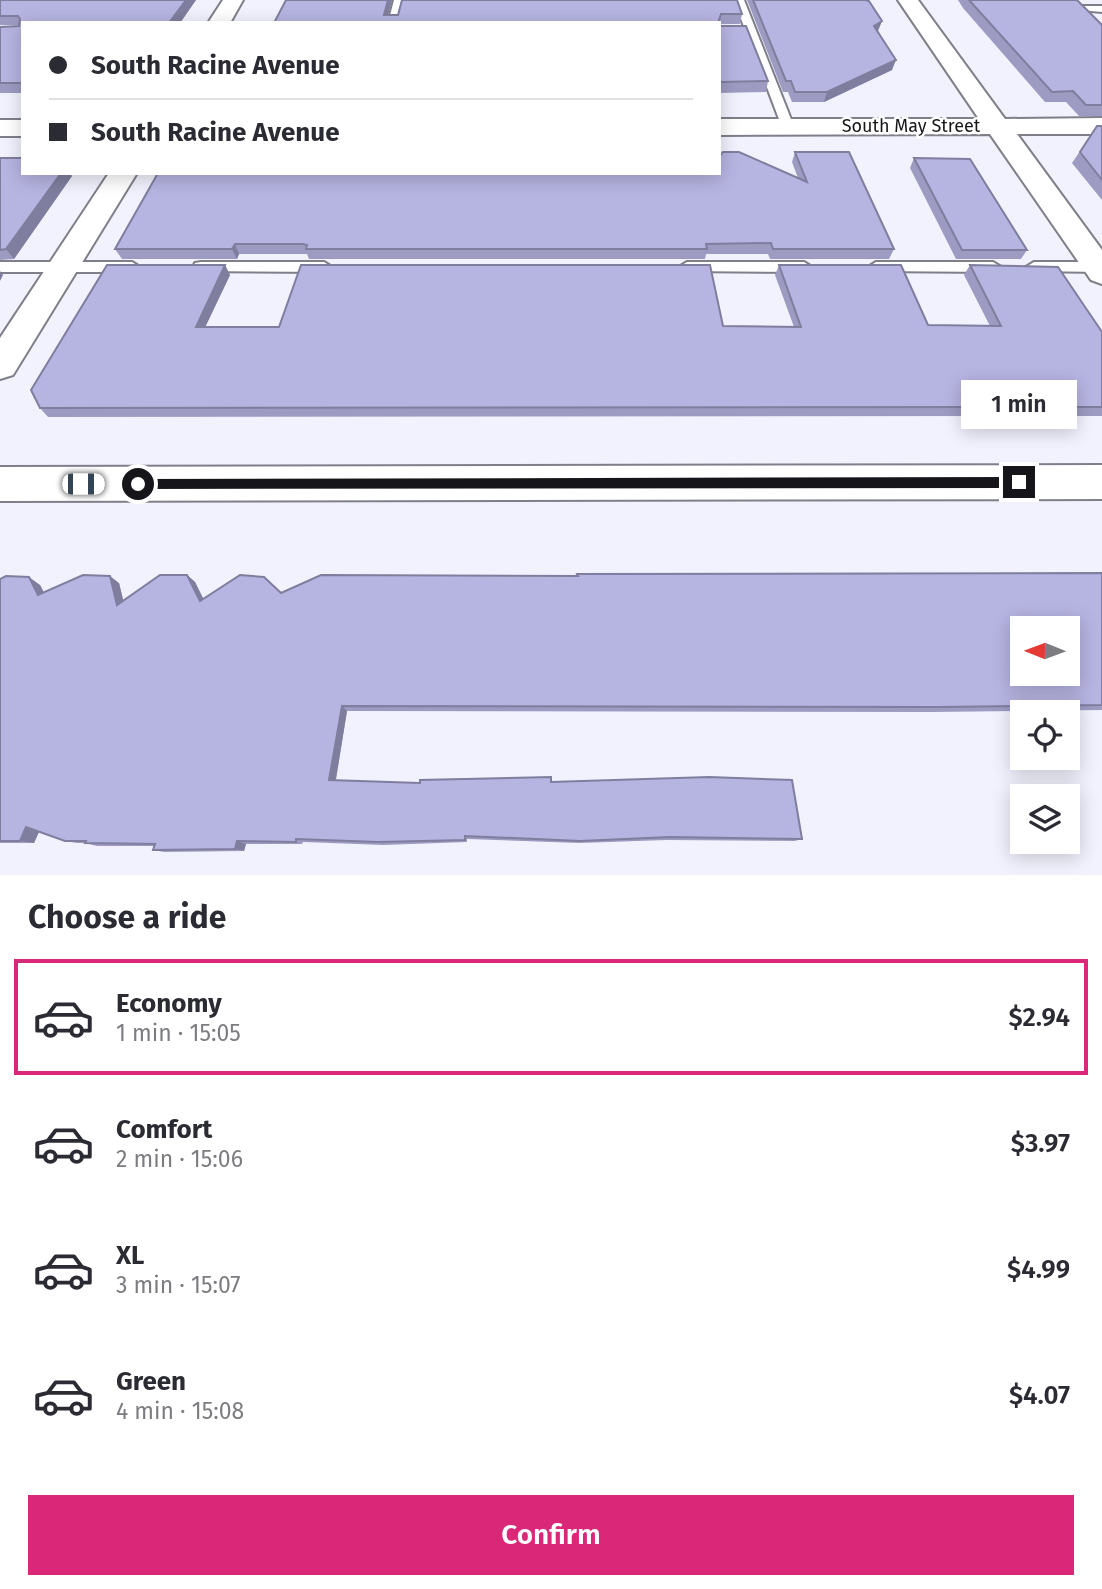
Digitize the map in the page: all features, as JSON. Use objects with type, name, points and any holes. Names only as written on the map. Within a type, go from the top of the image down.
[{"type":"street","points":[[220,21],[233,0]]},
{"type":"street","points":[[908,0],[1101,269]]},
{"type":"street","name":"South May Street","points":[[721,127],[1102,126]]},
{"type":"street","points":[[0,128],[21,128]]},
{"type":"street","points":[[0,366],[122,175]]},
{"type":"street","points":[[0,484],[1102,482]]},
{"type":"lane","points":[[394,21],[399,0]]},
{"type":"lane","points":[[739,0],[745,30],[788,127]]},
{"type":"lane","points":[[1080,4],[1098,13]]},
{"type":"lane","points":[[0,267],[146,267]]},
{"type":"lane","points":[[187,267],[341,267]]},
{"type":"lane","points":[[675,267],[815,267]]},
{"type":"lane","points":[[856,267],[1101,269]]},
{"type":"building","points":[[0,0],[186,0],[170,21],[21,21],[21,83],[0,83],[0,27],[19,26],[20,19],[18,16],[0,16]]},
{"type":"building","points":[[286,0],[388,0],[384,15],[398,15],[402,0],[737,0],[742,14],[721,14],[719,21],[275,21]]},
{"type":"building","points":[[753,0],[869,1],[882,21],[874,26],[896,60],[827,92],[795,92],[791,81],[786,81]]},
{"type":"building","points":[[969,0],[1077,0],[1102,25],[1102,105],[1086,105],[1073,91],[1052,92]]},
{"type":"building","points":[[721,26],[746,26],[768,81],[721,82]]},
{"type":"building","points":[[1097,126],[1102,126],[1102,180],[1080,152]]},
{"type":"building","points":[[723,152],[739,152],[807,182],[795,152],[849,152],[894,249],[773,249],[771,243],[706,244],[707,249],[306,249],[307,245],[303,244],[235,244],[232,249],[115,249],[157,175],[721,175]]},
{"type":"building","points":[[0,158],[21,158],[21,175],[60,175],[6,249],[0,250]]},
{"type":"building","points":[[914,158],[970,159],[1027,250],[962,250]]},
{"type":"building","points":[[107,265],[225,265],[196,327],[279,327],[301,265],[710,265],[723,326],[801,327],[779,265],[901,265],[928,325],[1001,326],[970,265],[1058,267],[1102,332],[1102,407],[40,408],[31,390]]},
{"type":"building","points":[[1102,573],[1102,705],[1080,705],[1080,700],[1010,700],[1010,706],[940,707],[342,706],[329,780],[420,783],[420,780],[551,777],[551,782],[709,777],[792,780],[802,839],[670,837],[580,841],[465,836],[465,840],[378,842],[296,839],[296,842],[237,841],[235,849],[153,850],[155,844],[65,841],[26,827],[20,841],[0,841],[0,579],[6,576],[29,577],[38,595],[83,575],[110,576],[117,605],[160,575],[187,575],[200,601],[240,575],[264,577],[281,593],[321,575],[578,576],[577,574]]},
{"type":"route","points":[[138,484],[1019,482]]}]
